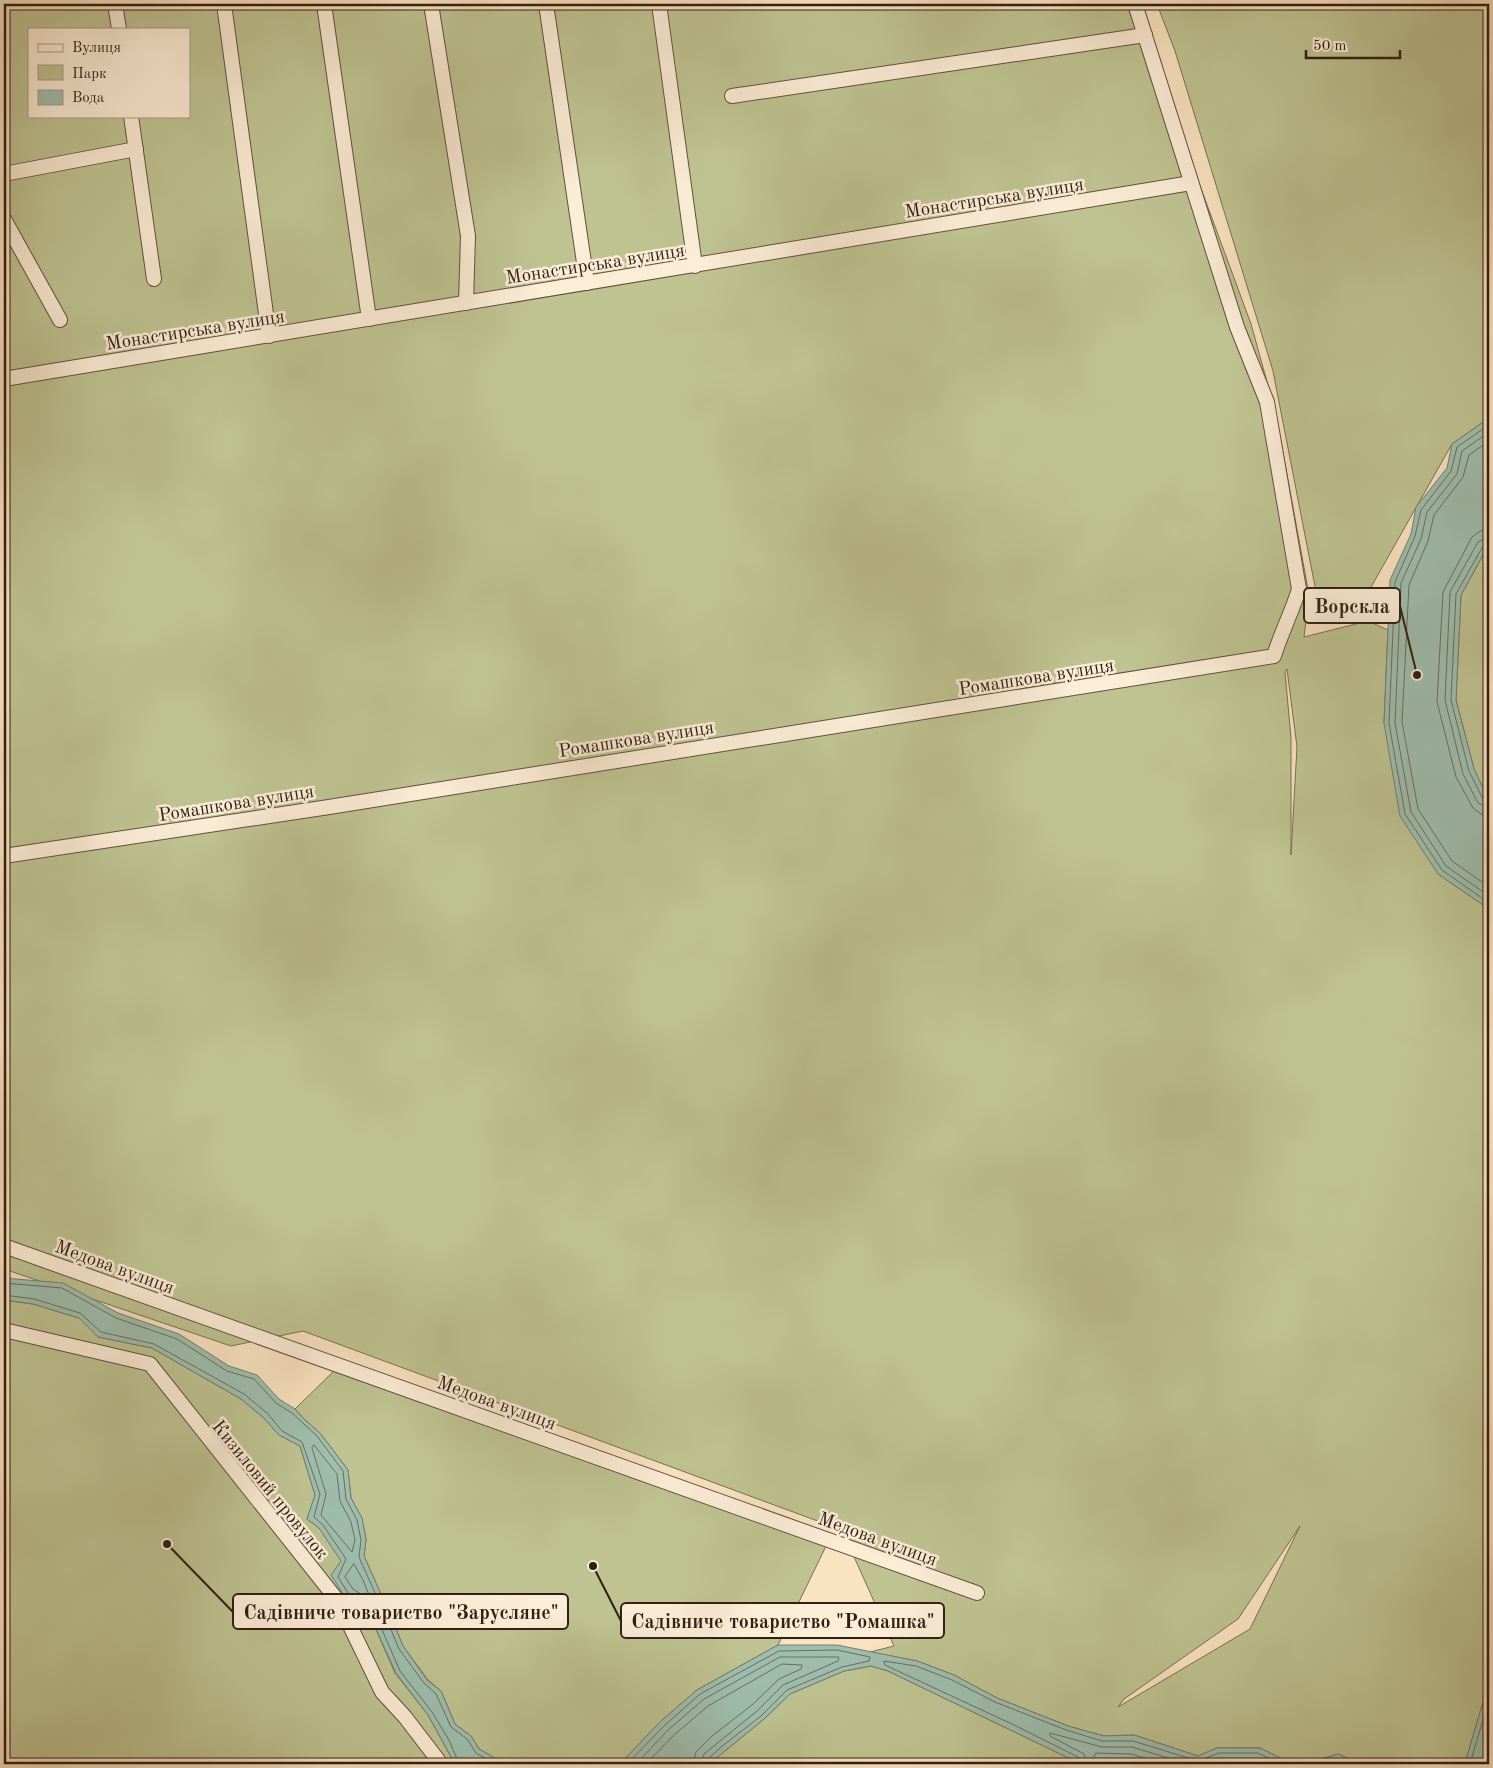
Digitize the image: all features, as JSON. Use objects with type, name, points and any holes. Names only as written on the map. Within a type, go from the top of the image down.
[{"type":"street","points":[[115,4],[119,28]]},
{"type":"street","points":[[224,4],[269,336]]},
{"type":"street","points":[[324,4],[368,319]]},
{"type":"street","points":[[431,4],[468,236],[466,303]]},
{"type":"street","points":[[546,4],[587,284]]},
{"type":"street","points":[[659,4],[695,266]]},
{"type":"street","points":[[1135,4],[1192,183]]},
{"type":"street","points":[[732,96],[1145,35]]},
{"type":"street","points":[[131,118],[154,279]]},
{"type":"street","points":[[4,174],[136,149]]},
{"type":"street","name":"Монастирська вулиця","points":[[4,379],[1192,183]]},
{"type":"street","name":"Ромашкова вулиця","points":[[4,856],[329,807],[1274,656],[1299,589],[1267,402],[1237,327],[1192,183]]},
{"type":"street","points":[[4,219],[60,320]]},
{"type":"street","name":"Медова вулиця","points":[[4,1246],[977,1593]]},
{"type":"street","name":"Кизиловий провулок","points":[[4,1330],[150,1364],[338,1601],[382,1692],[405,1717],[440,1764]]},
{"type":"green space","points":[[4,4],[1133,4],[1251,324],[1276,414],[1309,595],[1304,637],[1368,621],[1388,630],[1384,723],[1438,874],[1489,909],[1489,1682],[1465,1763],[1357,1764],[1338,1754],[1305,1764],[1292,1764],[1260,1748],[1217,1748],[1198,1756],[1134,1735],[1104,1736],[1068,1726],[997,1698],[954,1675],[917,1661],[870,1652],[894,1646],[842,1530],[303,1331],[231,1346],[4,1269]],"holes":[[[1287,669],[1297,747],[1291,855],[1291,738],[1285,672]],[[1300,1526],[1250,1629],[1118,1707],[1124,1699],[1238,1619]]]},
{"type":"green space","points":[[1157,4],[1489,4],[1489,418],[1452,444],[1362,603],[1319,607],[1273,371],[1175,51]]},
{"type":"green space","points":[[1489,544],[1489,801],[1474,769],[1456,700],[1461,595]]},
{"type":"green space","points":[[4,1300],[33,1304],[79,1318],[98,1337],[152,1348],[241,1399],[264,1418],[279,1435],[300,1446],[315,1495],[307,1519],[319,1528],[342,1561],[345,1597],[370,1616],[395,1673],[428,1715],[455,1764],[4,1764]]},
{"type":"green space","points":[[339,1366],[829,1540],[778,1645],[697,1690],[660,1722],[620,1764],[505,1764],[479,1749],[471,1736],[455,1724],[441,1691],[428,1680],[403,1646],[394,1624],[385,1617],[380,1592],[364,1556],[366,1540],[362,1518],[351,1498],[348,1470],[320,1433],[295,1409]]},
{"type":"green space","points":[[871,1666],[888,1671],[1081,1764],[709,1764],[764,1719],[790,1694],[844,1671]]},
{"type":"water","points":[[1489,418],[1489,544],[1461,595],[1456,700],[1474,769],[1489,801],[1489,909],[1438,874],[1400,816],[1384,723],[1390,580],[1411,534],[1416,507],[1447,468],[1452,444]]},
{"type":"water","points":[[4,1278],[63,1283],[118,1313],[179,1334],[229,1366],[257,1375],[279,1399],[295,1409],[320,1433],[348,1470],[351,1498],[362,1518],[366,1540],[364,1556],[380,1592],[385,1617],[394,1624],[403,1646],[427,1680],[441,1691],[455,1724],[471,1736],[479,1749],[505,1764],[455,1764],[428,1715],[396,1673],[370,1616],[345,1597],[331,1575],[341,1561],[319,1528],[307,1519],[315,1495],[300,1446],[279,1435],[264,1418],[241,1399],[152,1348],[98,1337],[79,1318],[33,1304],[4,1300]]},
{"type":"water","points":[[778,1645],[837,1645],[917,1661],[954,1675],[997,1698],[1068,1726],[1104,1736],[1134,1735],[1198,1756],[1217,1748],[1260,1748],[1292,1764],[1081,1764],[888,1671],[871,1666],[844,1671],[790,1694],[764,1719],[709,1764],[620,1764],[660,1722],[697,1690]]},
{"type":"water","points":[[1489,1682],[1489,1764],[1452,1764],[1465,1763]]},
{"type":"water","points":[[1338,1754],[1358,1762],[1357,1764],[1305,1764]]},
{"type":"place","name":"Ворскла","points":[[1417,675]]},
{"type":"place","name":"Садівниче товариство \"Зарусляне\"","points":[[167,1544]]},
{"type":"place","name":"Садівниче товариство \"Ромашка\"","points":[[593,1566]]}]
